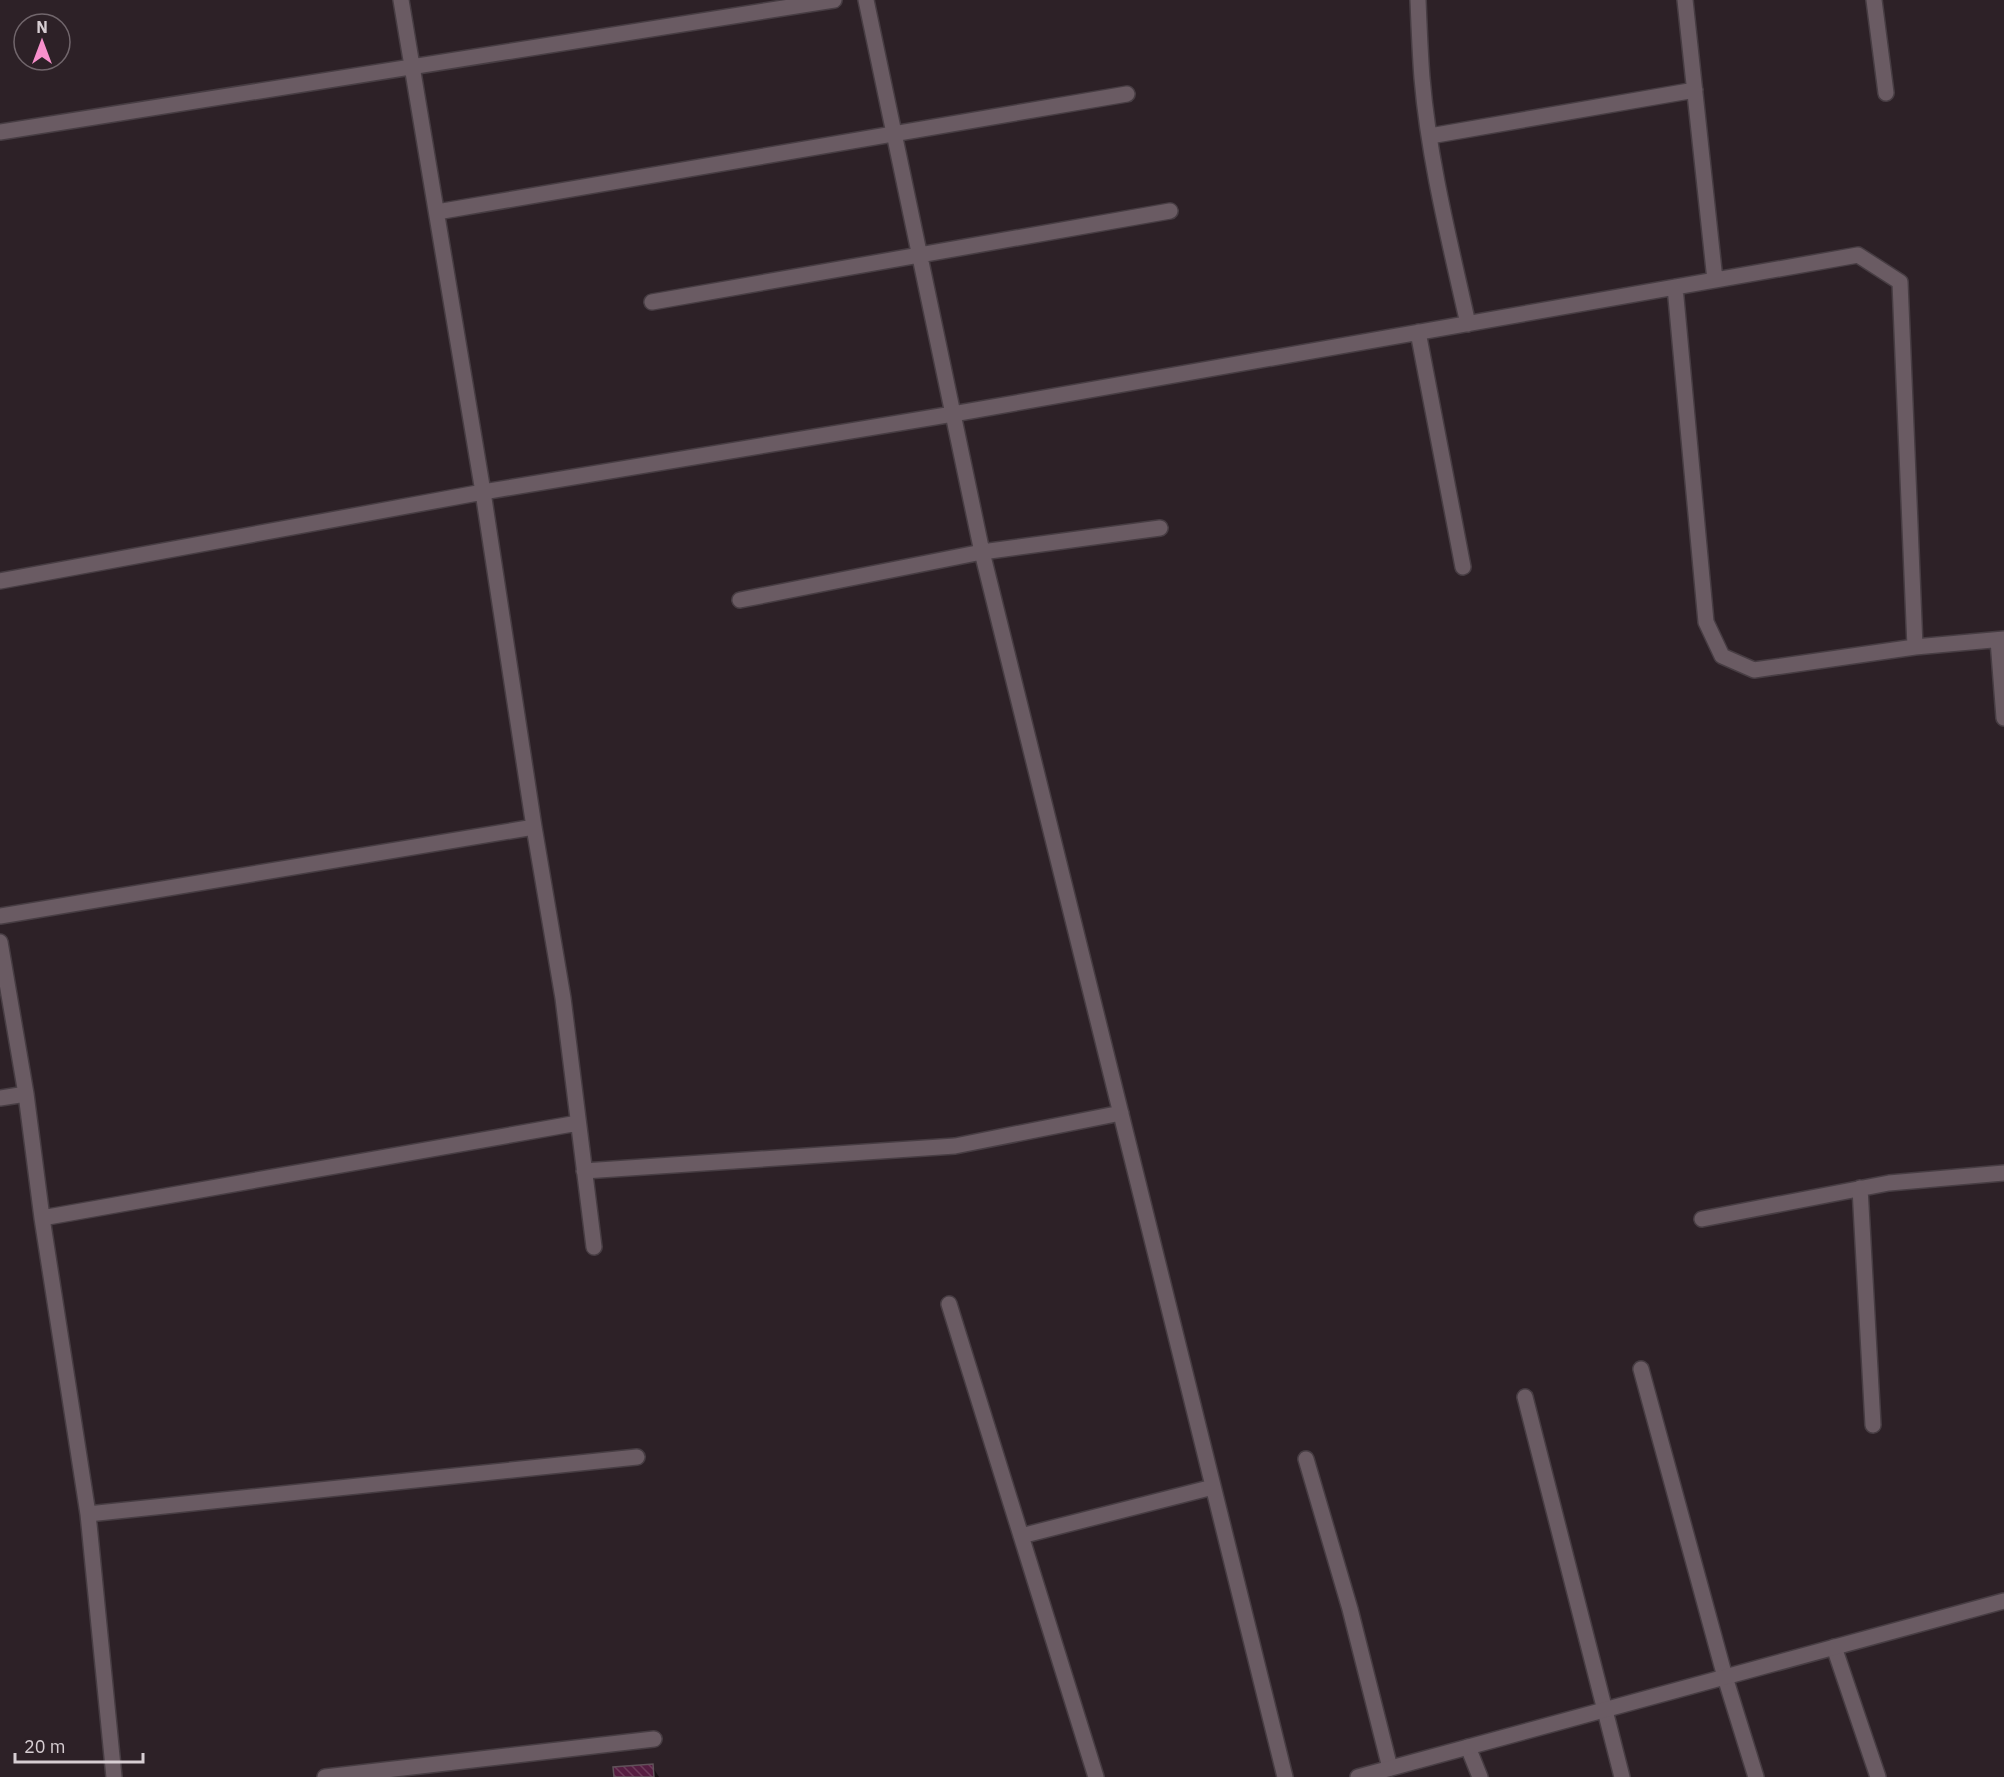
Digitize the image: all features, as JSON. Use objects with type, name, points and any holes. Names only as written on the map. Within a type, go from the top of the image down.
[{"type":"street","points":[[401,0],[483,492],[534,827],[563,998],[594,1247]]},
{"type":"street","points":[[0,132],[834,0]]},
{"type":"street","points":[[866,0],[982,552],[1285,1777]]},
{"type":"street","points":[[1418,0],[1422,80],[1430,136],[1439,192],[1468,324]]},
{"type":"street","points":[[1685,0],[1715,280]]},
{"type":"street","points":[[1874,0],[1886,93]]},
{"type":"street","points":[[1430,136],[1695,90]]},
{"type":"street","points":[[436,212],[1127,94]]},
{"type":"street","points":[[652,302],[1170,211]]},
{"type":"street","points":[[0,581],[483,492],[953,414],[1858,255],[1900,282],[1915,646]]},
{"type":"street","points":[[1675,287],[1706,622],[1722,656],[1754,670],[1915,646],[2001,639],[2004,718]]},
{"type":"street","points":[[1418,332],[1463,567]]},
{"type":"street","points":[[740,600],[982,552],[1160,528]]},
{"type":"street","points":[[0,916],[534,827]]},
{"type":"street","points":[[0,942],[26,1094],[42,1218],[88,1514],[114,1777]]},
{"type":"street","points":[[0,1098],[26,1094]]},
{"type":"street","points":[[584,1172],[955,1146],[1121,1113]]},
{"type":"street","points":[[42,1218],[578,1123]]},
{"type":"street","points":[[1702,1219],[1860,1188],[2004,1173]]},
{"type":"street","points":[[1860,1188],[1873,1425]]},
{"type":"street","points":[[949,1304],[1096,1777]]},
{"type":"street","points":[[1641,1369],[1725,1677],[1756,1777]]},
{"type":"street","points":[[1525,1397],[1622,1777]]},
{"type":"street","points":[[88,1514],[637,1457]]},
{"type":"street","points":[[1306,1459],[1350,1609],[1390,1768]]},
{"type":"street","points":[[1021,1536],[1213,1487]]},
{"type":"street","points":[[1358,1777],[2004,1601]]},
{"type":"street","points":[[1834,1647],[1878,1777]]},
{"type":"street","points":[[325,1777],[654,1739]]},
{"type":"street","points":[[1468,1747],[1480,1777]]},
{"type":"building","points":[[653,1764],[654,1777],[614,1777],[613,1767]]}]
